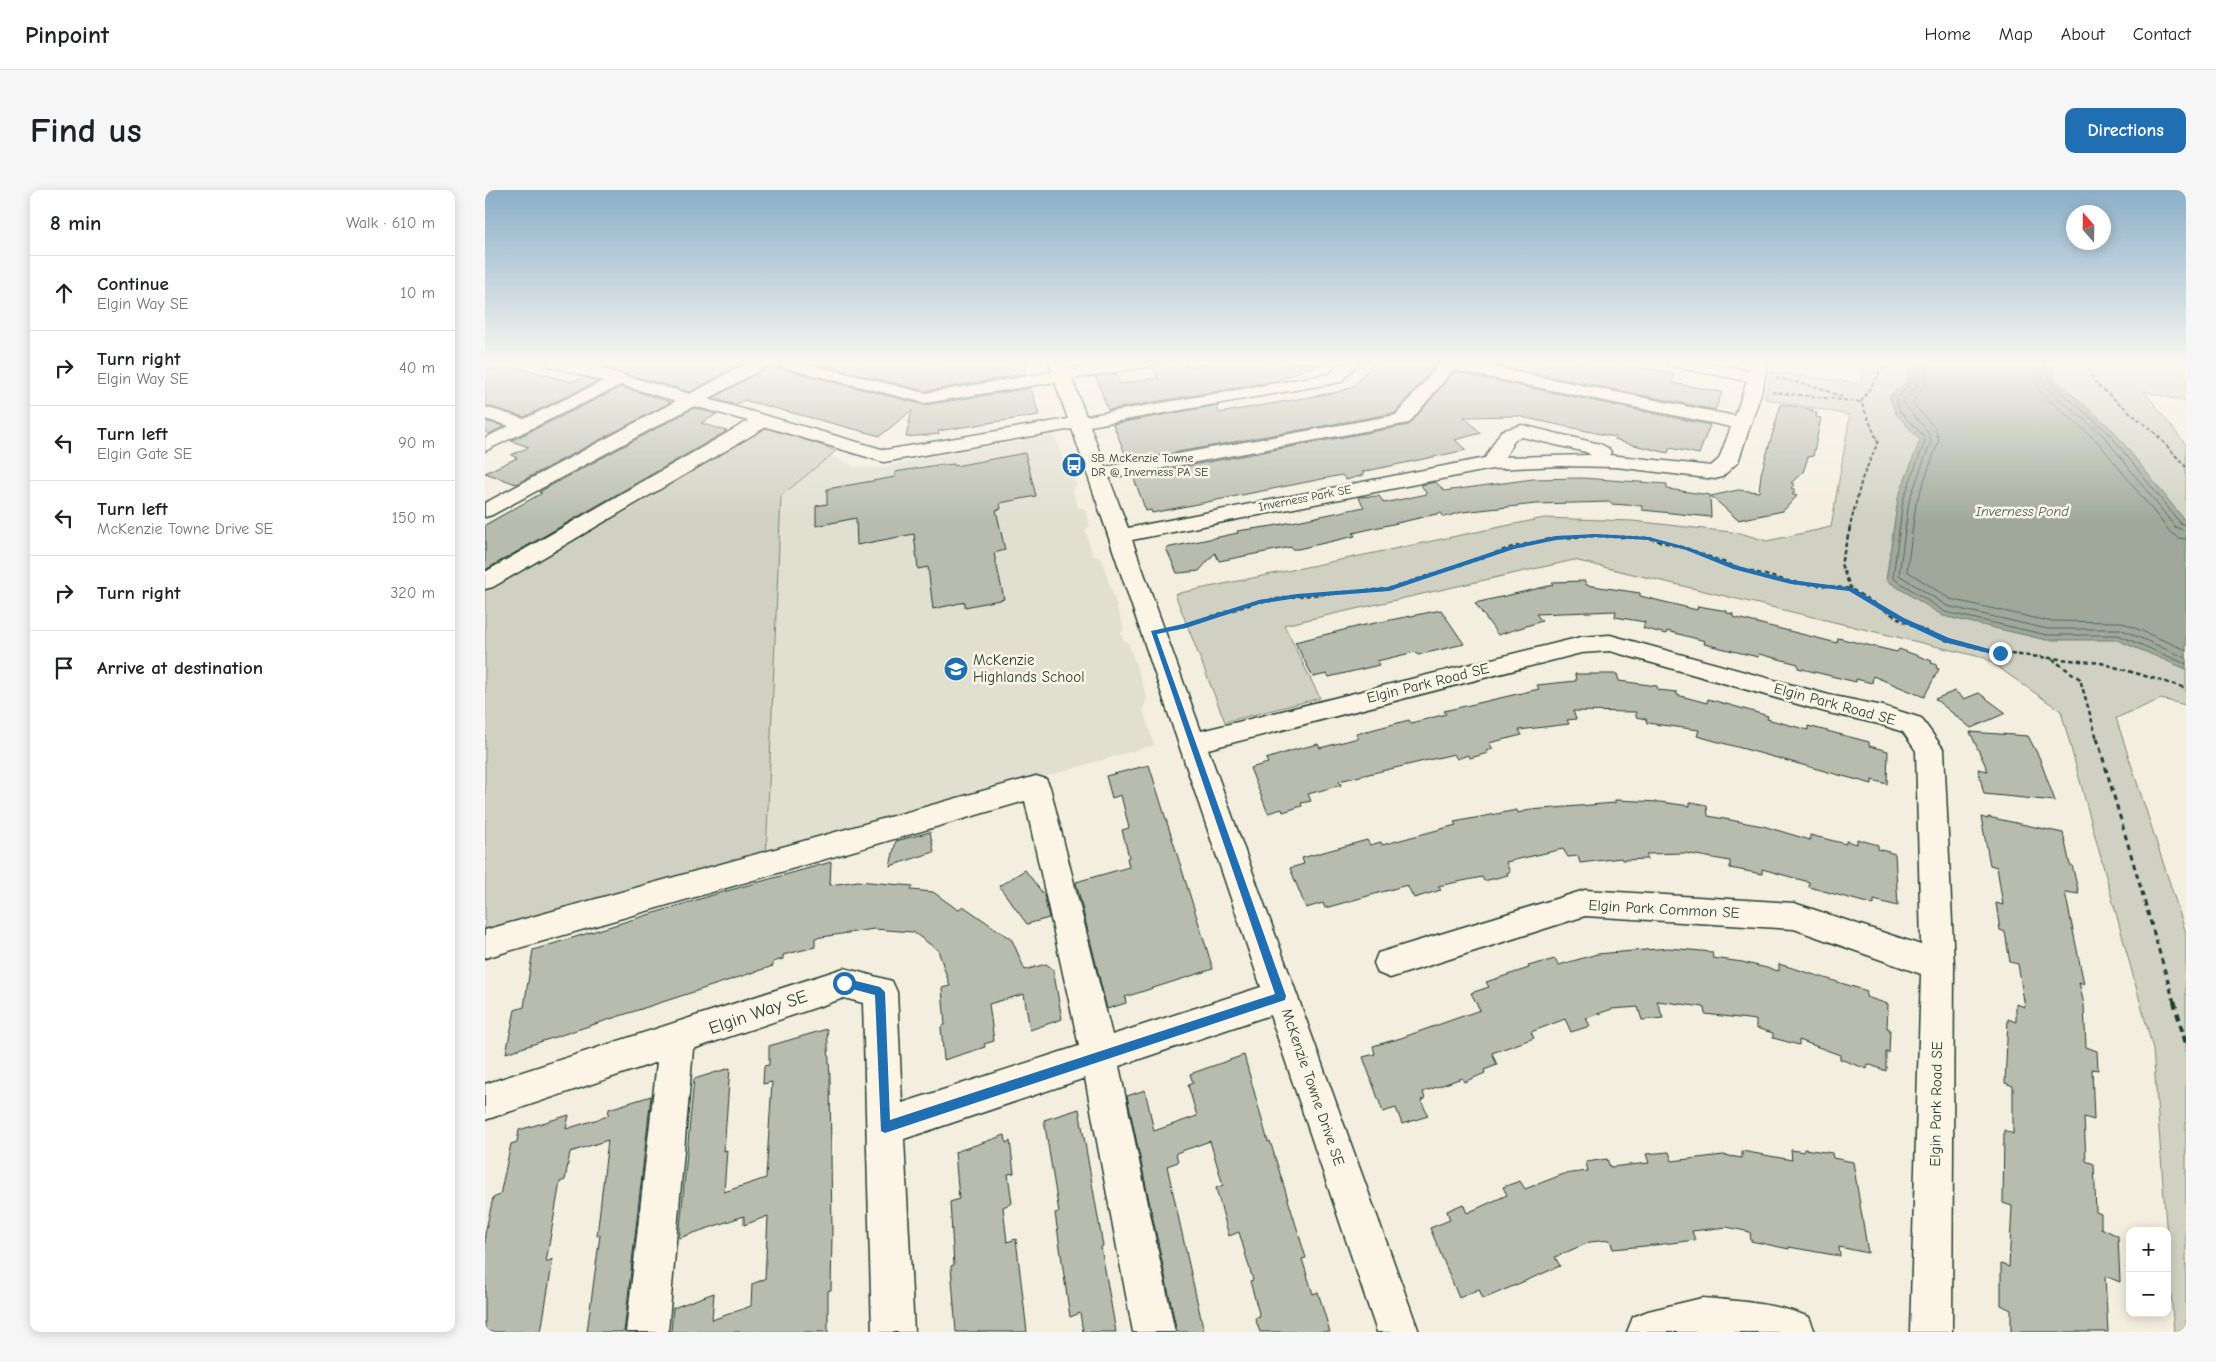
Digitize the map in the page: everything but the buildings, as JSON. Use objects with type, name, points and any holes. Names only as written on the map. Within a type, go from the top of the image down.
[{"type":"street","points":[[495,415],[524,425]]},
{"type":"street","points":[[485,445],[544,415]]},
{"type":"street","points":[[490,504],[663,415]]},
{"type":"street","points":[[747,415],[884,456],[1123,415]]},
{"type":"street","name":"McKenzie Towne Drive SE","points":[[1076,415],[1193,743],[1398,1332]]},
{"type":"street","points":[[1098,474],[1402,419],[1405,415]]},
{"type":"street","points":[[1703,415],[1740,423]]},
{"type":"street","name":"Inverness Park SE","points":[[1119,536],[1492,462],[1615,461],[1715,473],[1728,462],[1743,415]]},
{"type":"street","points":[[485,582],[764,420]]},
{"type":"street","name":"Inverness Park SE","points":[[1492,462],[1508,435],[1522,431],[1593,448],[1615,461]]},
{"type":"street","name":"Elgin Park Road SE","points":[[1193,743],[1581,644],[1610,643],[1829,704],[1883,715],[1911,725],[1930,750],[1938,966],[1931,1332]]},
{"type":"street","points":[[485,944],[1036,787],[1099,1056],[1154,1332]]},
{"type":"street","name":"Elgin Park Common SE","points":[[1390,963],[1585,903],[1794,916],[1938,966]]},
{"type":"street","name":"Elgin Way SE","points":[[485,1102],[844,983],[880,992],[893,1332]]},
{"type":"street","points":[[885,1127],[1281,996]]},
{"type":"street","points":[[647,1332],[677,1039]]},
{"type":"street","points":[[1648,1332],[1702,1319],[1763,1324],[1794,1332]]},
{"type":"path","points":[[1851,589],[1841,564],[1862,479],[1878,442],[1867,415]]},
{"type":"path","points":[[2134,415],[2155,433],[2186,467]]},
{"type":"path","points":[[1153,632],[1184,626],[1259,602],[1297,596],[1389,589],[1513,547],[1556,538],[1595,536],[1649,538],[1688,549],[1736,567],[1791,582],[1851,589],[1901,620],[1946,640],[2000,653],[2101,663],[2186,688]]},
{"type":"path","points":[[2052,658],[2080,680],[2186,1043]]},
{"type":"shaded area","points":[[1850,415],[2163,415],[2186,445],[2186,705],[2161,699],[2116,718],[2186,933],[2186,1332],[2174,1332],[2171,1292],[2171,1227],[2166,1227],[2153,1049],[2061,711],[1985,658],[1574,560],[1284,625],[1320,698],[1225,722],[1175,594],[1544,518],[1633,521],[1740,533],[1767,541],[1831,527]]},
{"type":"shaded area","points":[[770,427],[836,451],[781,496],[766,857],[485,936],[485,589],[760,430]]},
{"type":"shaded area","name":"McKenzie Highlands School","points":[[1055,435],[1068,475],[1077,485],[1072,489],[1078,507],[1085,509],[1090,526],[1085,530],[1093,556],[1101,558],[1124,629],[1121,633],[1123,640],[1128,642],[1147,697],[1143,711],[1154,745],[766,857],[781,496],[831,455],[856,467],[878,468]]},
{"type":"water","name":"Inverness Pond","points":[[1897,415],[2096,415],[2112,429],[2186,522],[2186,669],[2117,640],[2046,640],[1943,616],[1886,580],[1898,498],[1920,440]]},
{"type":"place","name":"SB McKenzie Towne DR @ Inverness PA SE","points":[[1074,465]]},
{"type":"place","name":"McKenzie Highlands School","points":[[956,669]]},
{"type":"route","points":[[844,983],[880,992],[885,1127],[1281,996],[1153,632],[1184,626],[1259,602],[1297,596],[1389,589],[1513,547],[1556,538],[1595,536],[1649,538],[1688,549],[1736,567],[1791,582],[1851,589],[1901,620],[1946,640],[2000,653]]}]
